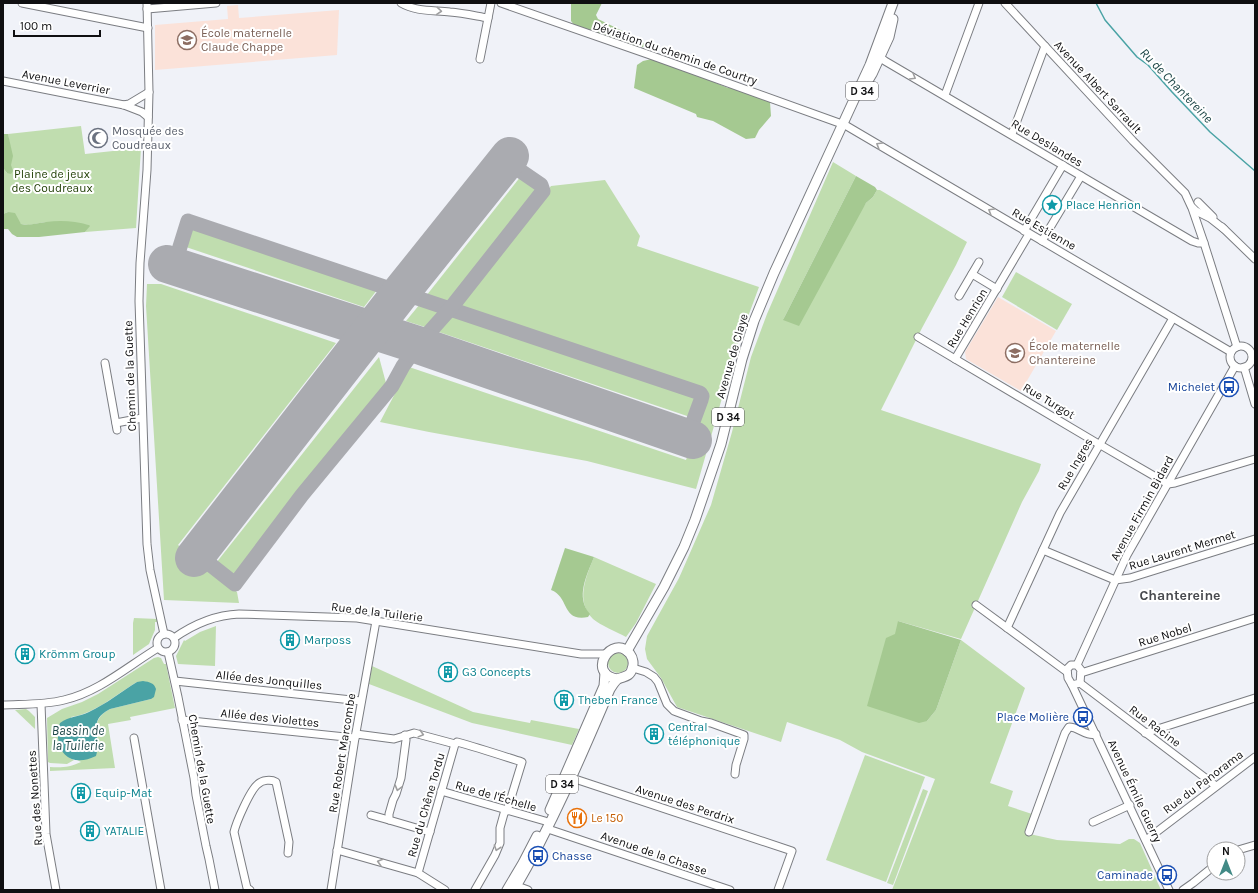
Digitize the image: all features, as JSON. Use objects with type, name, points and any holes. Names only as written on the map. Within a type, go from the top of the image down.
[{"type":"main road","name":"Avenue de Claye","points":[[627,651],[664,587],[684,547],[695,520],[721,444],[744,352],[754,321],[774,272],[818,178],[828,163],[870,65],[893,3]]},
{"type":"main road","name":"Avenue de Claye","points":[[844,124],[880,57],[889,37],[892,21],[899,3]]},
{"type":"main road","name":"Avenue de Claye","points":[[880,57],[878,53],[885,36],[886,24]]},
{"type":"main road","points":[[618,648],[627,651],[632,657],[633,668],[627,676],[614,679],[604,670],[604,658],[606,654],[614,649],[618,648]]},
{"type":"main road","name":"D 34","points":[[516,888],[529,865],[604,686],[604,670]]},
{"type":"main road","name":"D 34","points":[[507,890],[572,778],[610,689],[618,679]]},
{"type":"street","points":[[22,3],[148,28]]},
{"type":"street","points":[[147,6],[216,3]]},
{"type":"street","points":[[401,3],[418,9],[451,12],[488,18]]},
{"type":"street","points":[[480,58],[491,3]]},
{"type":"street","name":"Déviation du chemin de Courtry","points":[[501,3],[844,124]]},
{"type":"street","points":[[945,95],[979,3]]},
{"type":"street","name":"Avenue Albert Sarrault","points":[[1005,3],[1128,136],[1177,184],[1198,202],[1255,259]]},
{"type":"street","name":"Chemin de la Guette","points":[[147,6],[149,92],[147,170],[139,283],[142,418],[147,544],[150,570],[164,634]]},
{"type":"street","points":[[1012,134],[1045,46]]},
{"type":"street","name":"Rue Deslandes","points":[[880,57],[1192,241],[1198,243],[1203,241]]},
{"type":"street","name":"Avenue Leverrier","points":[[3,81],[124,105],[136,109],[148,117]]},
{"type":"street","name":"Avenue Leverrier","points":[[124,105],[129,104],[149,92]]},
{"type":"street","points":[[136,99],[136,109]]},
{"type":"street","name":"Rue Estienne","points":[[844,124],[1173,318],[1234,349]]},
{"type":"street","points":[[1027,232],[1063,165]]},
{"type":"street","points":[[1042,241],[1081,176]]},
{"type":"street","name":"Avenue Albert Sarrault","points":[[1177,184],[1185,193],[1191,206],[1196,211],[1210,218],[1224,229]]},
{"type":"street","points":[[1198,202],[1201,214],[1203,241]]},
{"type":"street","points":[[1191,206],[1203,241],[1234,349],[1231,361],[1235,366],[1244,367],[1249,364],[1253,353],[1244,346],[1234,349]]},
{"type":"street","name":"Rue Henrion","points":[[956,359],[997,289],[1027,232]]},
{"type":"street","name":"Rue Henrion","points":[[959,296],[979,262]]},
{"type":"street","name":"Rue Henrion","points":[[972,274],[997,289]]},
{"type":"street","name":"Rue Ingres","points":[[1007,628],[1060,513],[1173,318]]},
{"type":"street","name":"Rue Turgot","points":[[918,337],[1168,484]]},
{"type":"street","points":[[105,363],[117,426],[142,418]]},
{"type":"street","name":"Avenue Firmin Bidard","points":[[1077,665],[1127,555],[1235,366]]},
{"type":"street","points":[[1244,367],[1255,404]]},
{"type":"street","points":[[1168,484],[1255,459]]},
{"type":"street","name":"Rue Laurent Mermet","points":[[1116,580],[1130,578],[1255,539]]},
{"type":"street","points":[[1043,550],[1116,580]]},
{"type":"street","points":[[976,605],[1067,672]]},
{"type":"street","name":"Rue de la Tuilerie","points":[[174,638],[204,620],[222,615],[348,617],[581,654],[606,654]]},
{"type":"street","name":"Rue Nobel","points":[[1081,673],[1255,618]]},
{"type":"street","name":"Rue Robert Marcombe","points":[[331,890],[355,736],[376,621]]},
{"type":"street","points":[[169,634],[174,638],[175,646],[173,649],[168,652],[162,652],[158,648],[157,642],[161,635],[169,634]]},
{"type":"street","points":[[3,705],[41,704],[66,700],[94,689],[158,648]]},
{"type":"street","name":"Chemin de la Guette","points":[[168,652],[175,681],[215,890]]},
{"type":"street","name":"Rue de la Tuilerie","points":[[581,654],[594,659],[604,670]]},
{"type":"street","points":[[1071,665],[1077,665],[1080,668],[1081,673],[1077,684],[1068,678],[1067,672],[1068,667],[1071,665]]},
{"type":"street","points":[[633,668],[650,674],[656,679],[668,704],[674,711],[701,721],[711,722],[744,735],[735,774]]},
{"type":"street","name":"Allée des Jonquilles","points":[[175,681],[361,701]]},
{"type":"street","name":"Avenue Émile Guerry","points":[[1077,684],[1080,701],[1169,890]]},
{"type":"street","name":"Rue Racine","points":[[1077,684],[1216,786]]},
{"type":"street","points":[[1145,733],[1255,698]]},
{"type":"street","name":"Rue des Nonettes","points":[[41,704],[46,834],[56,890]]},
{"type":"street","name":"Allée des Violettes","points":[[182,720],[394,739],[416,733],[455,744],[457,742],[477,747],[485,751],[522,762],[506,810]]},
{"type":"street","points":[[1029,832],[1065,732],[1069,728],[1074,727],[1086,734],[1096,734]]},
{"type":"street","points":[[389,820],[393,800],[401,778],[406,735]]},
{"type":"street","points":[[134,738],[161,890]]},
{"type":"street","name":"Rue du Chêne Tordu","points":[[418,873],[455,744]]},
{"type":"street","name":"Rue du Panorama","points":[[1146,840],[1255,757]]},
{"type":"street","name":"Avenue des Perdrix","points":[[572,778],[792,851],[778,890]]},
{"type":"street","points":[[250,890],[247,888],[234,832],[236,824],[255,787],[260,782],[272,780],[276,782],[289,842],[288,853]]},
{"type":"street","name":"Rue de l'Échelle","points":[[441,791],[506,810],[546,825]]},
{"type":"street","points":[[1093,822],[1130,806]]},
{"type":"street","points":[[475,890],[495,856],[500,843],[500,828],[506,810]]},
{"type":"street","points":[[371,815],[430,832]]},
{"type":"street","name":"Avenue de la Chasse","points":[[546,825],[730,890]]},
{"type":"street","points":[[337,850],[418,873],[445,890]]},
{"type":"street","points":[[1183,890],[1206,872]]},
{"type":"street","points":[[516,888],[528,890]]},
{"type":"shaded area","points":[[238,5],[239,18],[339,10],[337,55],[155,70],[155,25],[228,19],[227,6]]},
{"type":"shaded area","points":[[998,297],[1056,331],[1021,391],[966,359],[965,352]]},
{"type":"green space","points":[[571,3],[602,3],[596,15],[598,19],[641,40],[645,45],[643,47],[635,47],[575,26],[571,21]]},
{"type":"green space","points":[[656,58],[728,88],[745,88],[757,93],[770,102],[771,116],[759,130],[755,138],[746,139],[713,121],[697,117],[696,114],[634,88],[637,65],[643,61]]},
{"type":"green space","name":"Plaine de jeux des Coudreaux","points":[[81,126],[85,154],[141,148],[136,228],[85,232],[89,225],[46,222],[28,225],[21,224],[8,212],[3,214],[3,168],[7,173],[12,157],[8,134]]},
{"type":"green space","points":[[3,134],[8,134],[13,156],[11,165],[13,171],[11,174],[7,173],[3,168]]},
{"type":"green space","points":[[833,162],[856,176],[783,320],[866,203],[873,197],[877,190],[880,190],[967,242],[881,410],[1041,464],[1039,471],[1022,502],[961,639],[898,621],[927,721],[936,710],[961,640],[1025,688],[990,783],[1013,791],[1008,806],[1032,814],[1025,833],[1057,840],[1120,844],[1129,839],[1134,839],[1140,843],[1161,890],[892,890],[935,779],[862,752],[840,740],[787,722],[781,742],[677,707],[661,678],[647,659],[645,649],[647,636],[679,578],[711,505],[732,432],[751,357],[767,314]]},
{"type":"green space","points":[[521,176],[538,189],[449,303],[426,296]]},
{"type":"green space","points":[[856,176],[875,187],[877,190],[873,197],[866,203],[799,326],[783,320]]},
{"type":"green space","points":[[605,180],[640,236],[637,246],[759,287],[736,349],[696,489],[587,461],[380,422],[409,367],[686,460],[707,399],[707,394],[699,387],[456,307],[551,186]]},
{"type":"green space","points":[[8,212],[15,213],[21,224],[24,225],[63,221],[90,226],[85,232],[39,237],[17,237],[8,229],[3,229],[3,214]]},
{"type":"green space","points":[[190,227],[377,290],[364,307],[183,246]]},
{"type":"green space","points":[[1016,272],[1072,304],[1057,330],[1002,297]]},
{"type":"green space","points":[[147,284],[161,284],[336,343],[178,545],[237,592],[239,603],[164,600],[146,306]]},
{"type":"green space","points":[[420,304],[443,311],[428,328],[406,321]]},
{"type":"green space","points":[[451,314],[696,396],[690,417],[436,331]]},
{"type":"green space","points":[[379,357],[386,383],[234,576],[216,563]]},
{"type":"green space","points":[[565,548],[594,557],[586,578],[583,593],[583,600],[590,614],[588,617],[579,618],[574,616],[569,612],[557,593],[551,590]]},
{"type":"green space","points":[[594,557],[656,584],[636,623],[626,637],[593,619],[584,605],[583,597],[585,581]]},
{"type":"green space","points":[[134,618],[158,619],[158,622],[155,622],[155,630],[149,644],[133,655],[133,623]]},
{"type":"green space","points":[[898,621],[961,640],[936,710],[927,721],[919,723],[867,706],[886,638],[895,634]]},
{"type":"green space","points":[[216,626],[215,666],[178,664],[176,656],[184,640],[185,641],[200,632]]},
{"type":"green space","points":[[618,653],[625,656],[628,663],[625,670],[618,673],[611,670],[608,663],[611,656]]},
{"type":"green space","points":[[154,658],[161,658],[164,664],[166,664],[175,708],[130,717],[131,720],[108,724],[115,768],[50,771],[50,767],[66,767],[81,762],[77,760],[81,760],[98,749],[96,726],[100,717],[104,713],[110,709],[151,699],[137,682],[97,708],[71,717],[68,757],[74,760],[67,764],[48,762],[47,718],[62,709],[82,702],[98,694]]},
{"type":"green space","points":[[372,666],[473,712],[530,723],[531,720],[579,729],[572,745],[472,723],[369,684]]},
{"type":"green space","points":[[26,709],[35,717],[35,729],[15,710]]},
{"type":"green space","points":[[865,755],[925,777],[886,882],[826,860]]},
{"type":"green space","points":[[923,789],[928,791],[893,885],[887,883]]},
{"type":"water","name":"Bassin de la Tuilerie","points":[[137,682],[150,682],[154,685],[156,689],[154,697],[110,709],[103,714],[99,719],[96,730],[96,756],[89,759],[77,760],[66,756],[59,745],[58,729],[60,723],[67,719],[86,714]]},
{"type":"waterway","name":"Ru de Chantereine","points":[[1096,3],[1105,20],[1137,57],[1148,65],[1210,132],[1255,171]]},
{"type":"taxiway","points":[[197,554],[235,584],[302,495],[392,386],[403,366],[418,345],[450,309],[543,191],[541,185],[506,161]]},
{"type":"taxiway","points":[[174,266],[188,221],[700,393],[702,396],[701,400],[687,438]]},
{"type":"runway","points":[[194,558],[401,292],[510,156]]},
{"type":"runway","points":[[167,264],[418,345],[693,440]]},
{"type":"place","name":"École maternelle Claude Chappe","points":[[187,40]]},
{"type":"place","name":"Mosquée des Coudreaux","points":[[98,138]]},
{"type":"place","name":"Place Henrion","points":[[1052,205]]},
{"type":"place","name":"École maternelle Chantereine","points":[[1015,353]]},
{"type":"place","name":"Michelet","points":[[1229,387]]},
{"type":"place","name":"Marposs","points":[[290,640]]},
{"type":"place","name":"Krömm Group","points":[[25,654]]},
{"type":"place","name":"G3 Concepts","points":[[448,672]]},
{"type":"place","name":"Theben France","points":[[564,700]]},
{"type":"place","name":"Place Molière","points":[[1083,717]]},
{"type":"place","name":"Central téléphonique","points":[[654,734]]},
{"type":"place","name":"Equip-Mat","points":[[81,793]]},
{"type":"place","name":"Le 150","points":[[577,818]]},
{"type":"place","name":"YATALIE","points":[[90,831]]},
{"type":"place","name":"Chasse","points":[[538,856]]},
{"type":"place","name":"Caminade","points":[[1167,875]]},
{"type":"district","name":"Chantereine","points":[[1180,595]]}]
